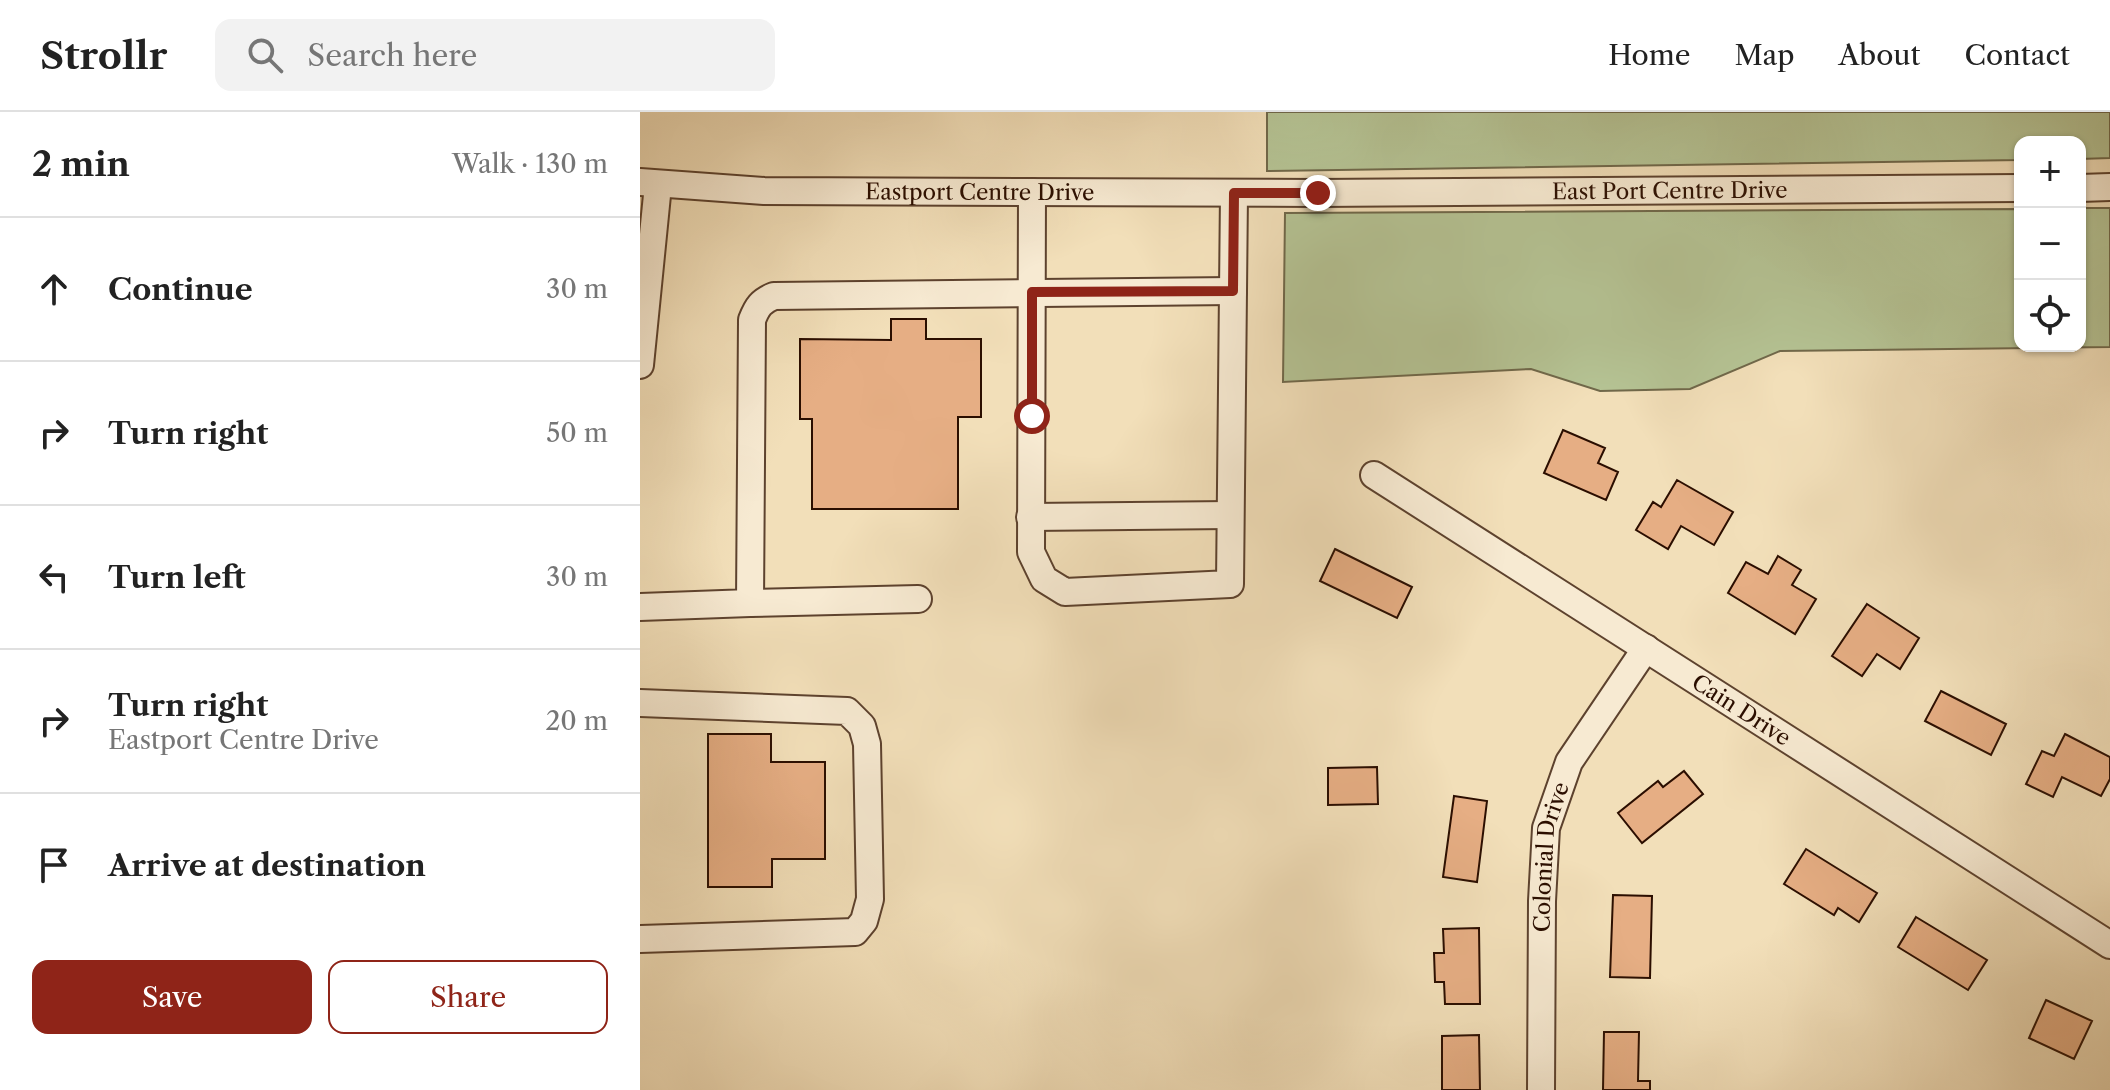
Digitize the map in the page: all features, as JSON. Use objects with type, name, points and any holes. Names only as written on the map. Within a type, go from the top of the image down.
[{"type":"street","name":"Eastport Centre Drive","points":[[649,183],[764,191],[1318,193]]},
{"type":"street","points":[[640,365],[649,183]]},
{"type":"street","points":[[2086,188],[2110,187]]},
{"type":"street","name":"East Port Centre Drive","points":[[1318,193],[2014,188]]},
{"type":"street","points":[[1032,192],[1031,552],[1044,579],[1065,592],[1230,584],[1234,193]]},
{"type":"street","points":[[750,603],[752,320],[763,300],[774,296],[1233,291]]},
{"type":"street","name":"Cain Drive","points":[[1374,475],[2110,945]]},
{"type":"street","points":[[1030,517],[1230,515]]},
{"type":"street","points":[[640,607],[918,599]]},
{"type":"street","name":"Colonial Drive","points":[[1541,1090],[1542,901],[1546,828],[1569,762],[1646,648]]},
{"type":"street","points":[[640,703],[847,711],[862,726],[867,744],[870,899],[864,921],[855,932],[640,939]]},
{"type":"green space","points":[[1267,112],[2110,112],[2110,158],[2086,159],[2086,136],[2014,136],[2014,160],[1267,171]]},
{"type":"green space","points":[[2086,208],[2110,208],[2110,347],[2086,347]]},
{"type":"green space","points":[[2014,209],[2014,348],[1780,351],[1690,389],[1600,391],[1531,369],[1283,382],[1285,213]]},
{"type":"building","points":[[891,319],[926,319],[926,339],[981,339],[981,417],[958,417],[958,509],[812,509],[812,419],[800,419],[800,339],[891,340]]},
{"type":"building","points":[[1563,430],[1605,448],[1598,463],[1618,472],[1606,500],[1544,473]]},
{"type":"building","points":[[1677,480],[1733,512],[1714,545],[1681,526],[1668,549],[1636,530],[1653,502],[1661,507]]},
{"type":"building","points":[[1335,549],[1412,587],[1397,618],[1320,581]]},
{"type":"building","points":[[1778,556],[1801,570],[1792,585],[1816,599],[1795,634],[1728,593],[1746,562],[1768,574]]},
{"type":"building","points":[[1867,604],[1919,638],[1900,669],[1877,654],[1862,676],[1832,656]]},
{"type":"building","points":[[1941,691],[2006,724],[1991,755],[1925,721]]},
{"type":"building","points":[[708,734],[771,734],[771,762],[825,762],[825,859],[772,859],[772,887],[708,887]]},
{"type":"building","points":[[2065,734],[2110,757],[2110,779],[2101,796],[2062,777],[2053,797],[2026,784],[2042,751],[2054,756]]},
{"type":"building","points":[[1377,767],[1378,804],[1328,805],[1328,768]]},
{"type":"building","points":[[1684,771],[1703,794],[1642,843],[1618,813],[1658,781],[1663,787]]},
{"type":"building","points":[[1454,796],[1487,801],[1477,882],[1443,877]]},
{"type":"building","points":[[1806,849],[1877,893],[1859,922],[1838,908],[1834,915],[1784,884]]},
{"type":"building","points":[[1613,895],[1652,896],[1650,978],[1610,977]]},
{"type":"building","points":[[1916,917],[1987,960],[1968,990],[1898,947]]},
{"type":"building","points":[[1479,928],[1480,1004],[1445,1004],[1444,982],[1435,982],[1434,953],[1444,953],[1443,929]]},
{"type":"building","points":[[2046,1000],[2092,1021],[2074,1059],[2029,1038]]},
{"type":"building","points":[[1604,1032],[1639,1032],[1638,1081],[1650,1081],[1650,1090],[1603,1090]]},
{"type":"building","points":[[1479,1035],[1480,1090],[1442,1090],[1442,1036]]},
{"type":"route","points":[[1032,416],[1032,292],[1233,291],[1234,193],[1318,193]]}]
